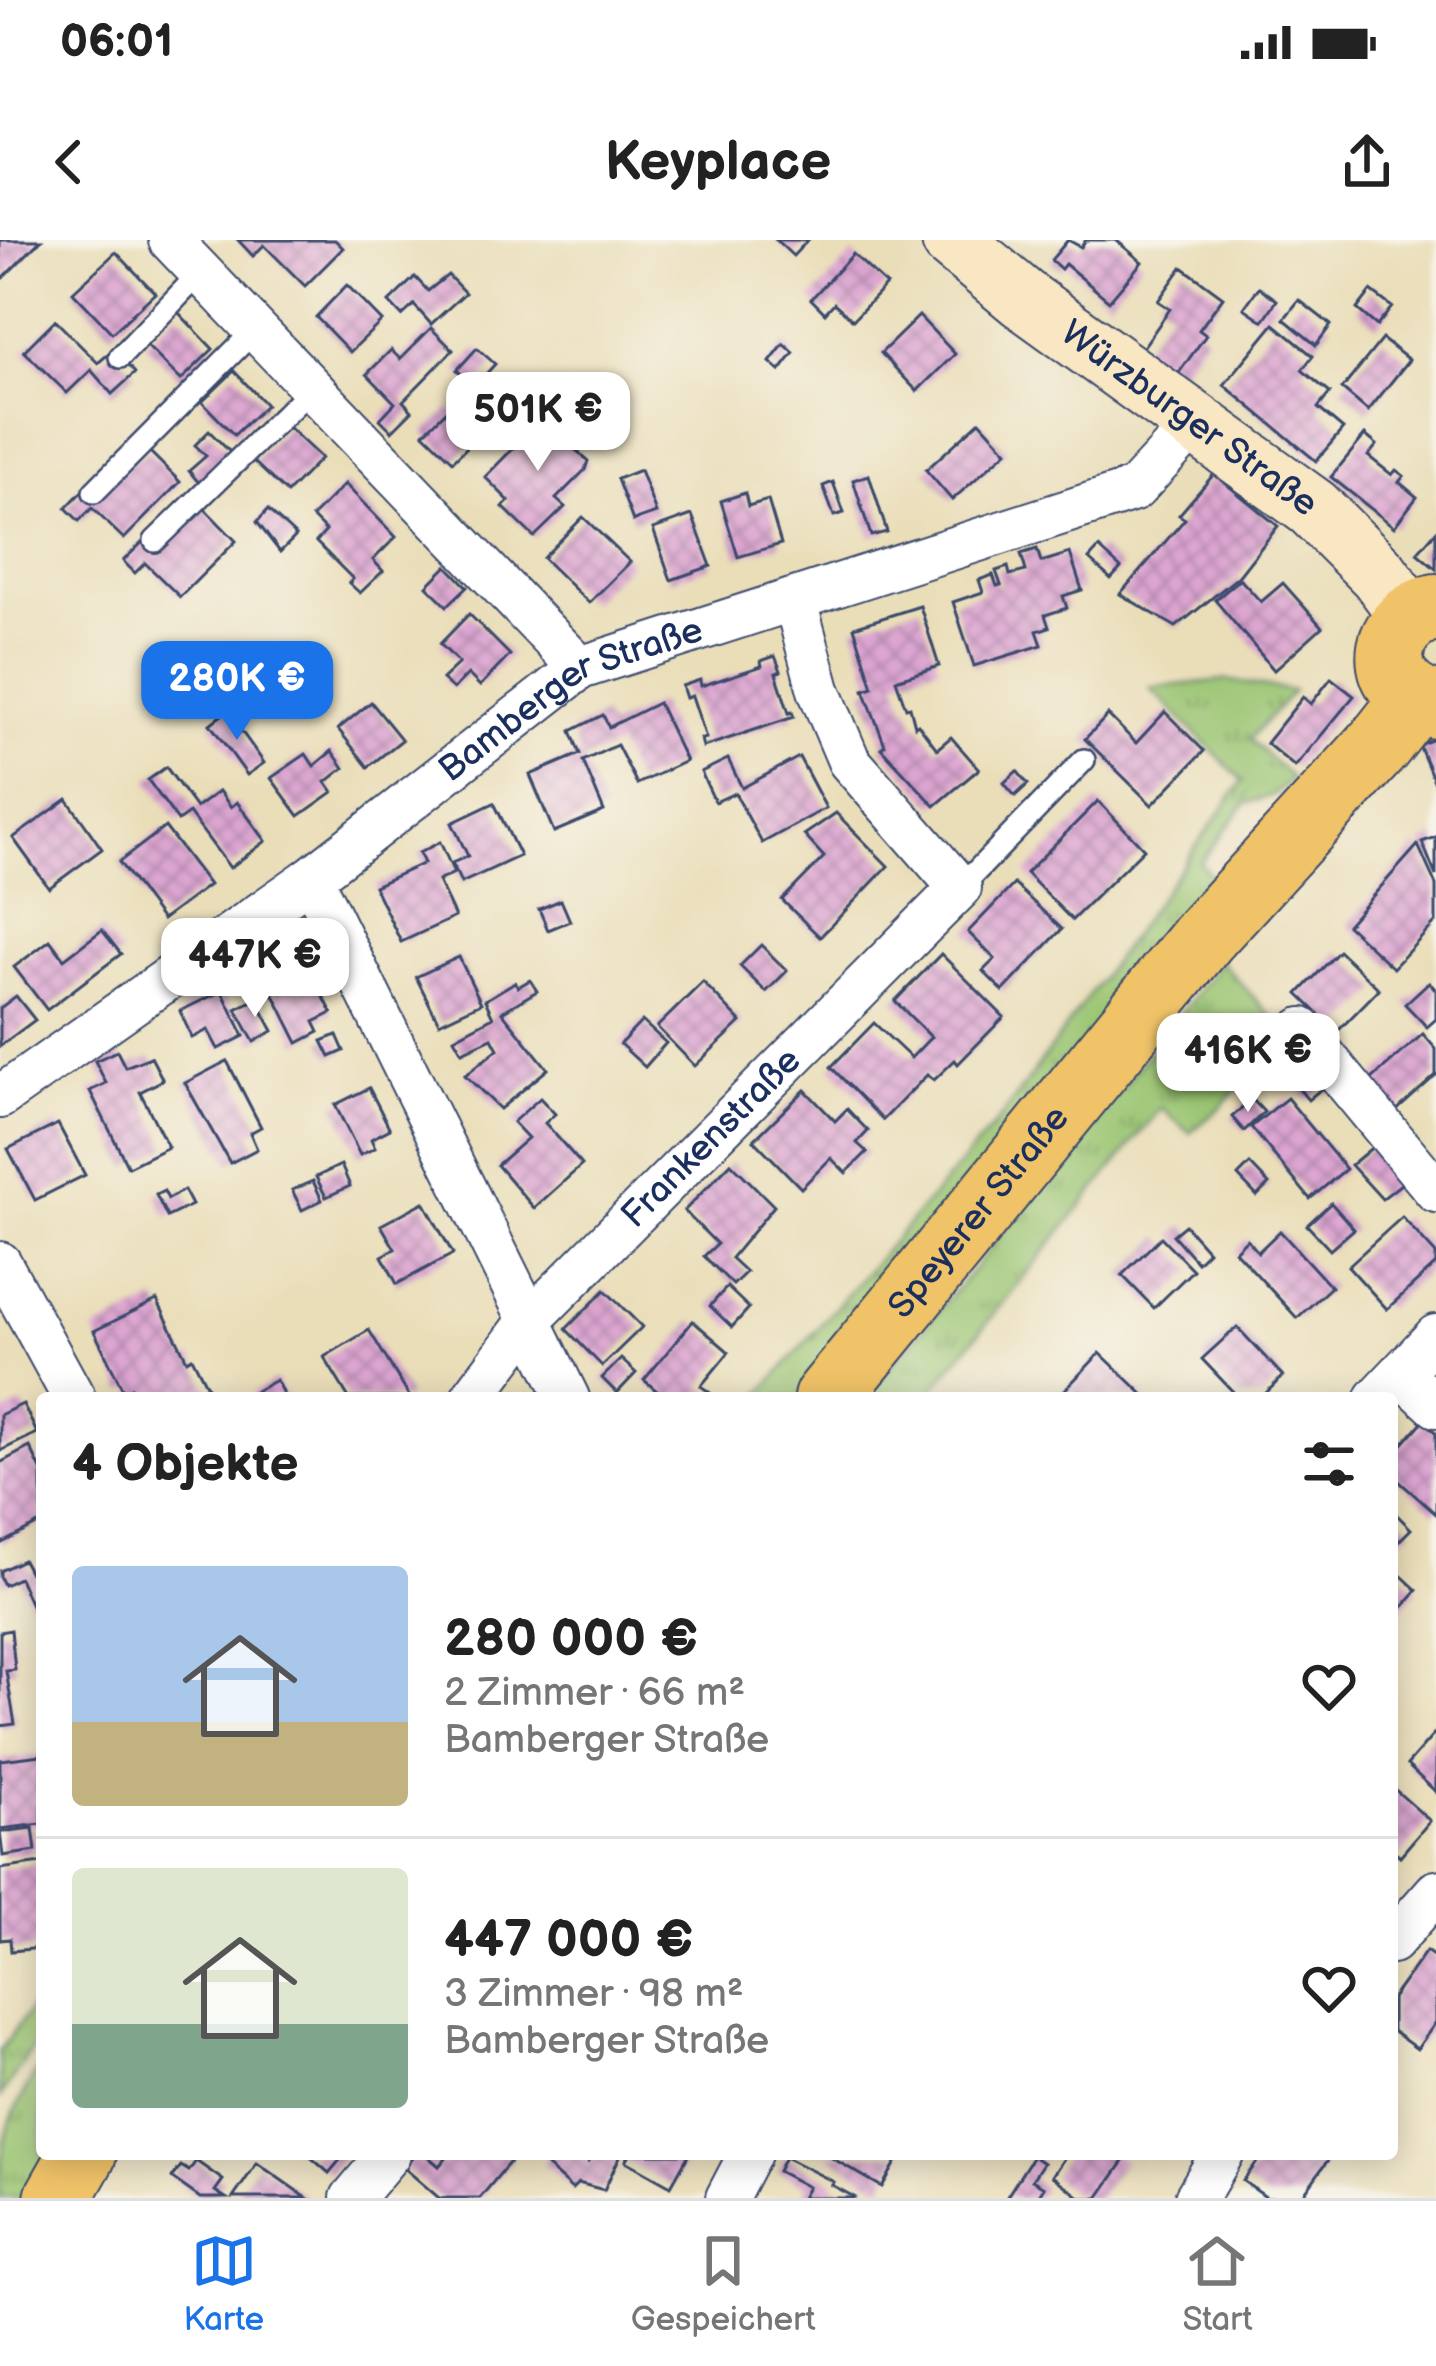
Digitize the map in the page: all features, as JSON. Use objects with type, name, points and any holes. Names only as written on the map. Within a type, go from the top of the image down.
[{"type":"main road","name":"Würzburger Straße","points":[[952,240],[1022,298],[1313,508],[1423,612]]},
{"type":"main road","name":"Speyerer Straße","points":[[832,1392],[1205,935],[1378,746],[1425,702],[1401,688],[1390,657],[1392,641],[1423,612]]},
{"type":"main road","points":[[58,2198],[80,2160]]},
{"type":"street","points":[[170,240],[580,668]]},
{"type":"street","name":"Bamberger Straße","points":[[0,1097],[311,878],[580,668],[1134,490],[1196,423]]},
{"type":"street","points":[[795,601],[819,690],[849,761],[960,888]]},
{"type":"street","points":[[311,878],[565,1392]]},
{"type":"street","name":"Frankenstraße","points":[[476,1392],[530,1320],[960,888]]},
{"type":"street","points":[[1302,1029],[1436,1191]]},
{"type":"street","points":[[0,1263],[71,1392]]},
{"type":"street","points":[[1436,1336],[1389,1386],[1436,1406]]},
{"type":"street","points":[[1398,1935],[1436,1892]]},
{"type":"street","points":[[352,2198],[384,2160]]},
{"type":"street","points":[[727,2198],[747,2160]]},
{"type":"lane","points":[[120,357],[201,272]]},
{"type":"lane","points":[[94,492],[256,329]]},
{"type":"lane","points":[[155,541],[312,388]]},
{"type":"lane","name":"Frankenstraße","points":[[960,888],[1084,760]]},
{"type":"green space","points":[[1225,680],[1293,691],[1250,739],[1292,779],[1274,795],[1245,804],[1200,863],[1215,880],[805,1392],[762,1392],[1003,1115],[1243,781],[1150,688]]},
{"type":"green space","points":[[1221,962],[1288,1034],[1220,1108],[1190,1133],[1161,1108],[931,1392],[870,1392],[1059,1167]]},
{"type":"green space","points":[[36,2001],[36,2044],[0,2097],[0,2051]]},
{"type":"green space","points":[[36,2074],[36,2160],[60,2160],[35,2198],[0,2198],[2,2158],[22,2098]]},
{"type":"building","points":[[0,240],[41,240],[0,281]]},
{"type":"building","points":[[238,240],[335,240],[343,248],[305,286],[264,245],[253,256]]},
{"type":"building","points":[[776,240],[808,240],[793,256]]},
{"type":"building","points":[[1068,240],[1081,247],[1086,240],[1116,240],[1142,262],[1109,301],[1065,264],[1061,269],[1051,260]]},
{"type":"building","points":[[116,252],[155,293],[112,333],[73,292]]},
{"type":"building","points":[[853,254],[886,285],[853,320],[834,303],[825,313],[811,299]]},
{"type":"building","points":[[1182,267],[1223,297],[1199,330],[1206,335],[1173,381],[1137,356],[1170,309],[1158,301]]},
{"type":"building","points":[[448,275],[465,293],[431,324],[414,305],[402,316],[389,302],[415,277],[428,291]]},
{"type":"building","points":[[347,285],[382,321],[350,352],[316,317]]},
{"type":"building","points":[[1259,287],[1277,300],[1263,321],[1244,308]]},
{"type":"building","points":[[1371,291],[1392,307],[1377,326],[1357,309]]},
{"type":"building","points":[[1299,300],[1331,325],[1316,345],[1284,319]]},
{"type":"building","points":[[178,312],[213,349],[181,380],[145,344]]},
{"type":"building","points":[[919,316],[955,354],[917,391],[881,353]]},
{"type":"building","points":[[55,320],[98,363],[113,350],[135,373],[112,394],[91,370],[67,393],[24,351]]},
{"type":"building","points":[[1274,324],[1313,356],[1302,370],[1330,393],[1318,408],[1343,429],[1316,461],[1224,385]]},
{"type":"building","points":[[431,328],[453,350],[403,401],[412,411],[392,431],[380,419],[395,403],[367,374],[391,350],[400,359]]},
{"type":"building","points":[[1382,339],[1409,360],[1368,411],[1342,389]]},
{"type":"building","points":[[784,344],[794,353],[780,371],[770,362]]},
{"type":"building","points":[[477,348],[495,364],[475,386],[457,370]]},
{"type":"building","points":[[234,371],[266,405],[234,435],[202,402]]},
{"type":"building","points":[[449,408],[478,436],[453,461],[424,433]]},
{"type":"building","points":[[550,411],[574,434],[568,443],[588,461],[556,499],[565,507],[534,537],[503,507],[509,501],[485,477]]},
{"type":"building","points":[[980,421],[1007,451],[952,500],[926,470]]},
{"type":"building","points":[[287,426],[321,458],[287,493],[253,461]]},
{"type":"building","points":[[209,431],[231,453],[200,484],[189,471],[206,456],[195,445]]},
{"type":"building","points":[[1365,435],[1377,445],[1368,456],[1392,475],[1396,470],[1404,476],[1399,482],[1417,497],[1394,527],[1331,477]]},
{"type":"building","points":[[149,451],[180,482],[124,539],[92,508],[79,521],[66,508],[88,485]]},
{"type":"building","points":[[640,470],[656,513],[633,521],[617,479]]},
{"type":"building","points":[[1214,474],[1278,526],[1238,577],[1176,627],[1120,594],[1185,519],[1179,515]]},
{"type":"building","points":[[869,475],[887,532],[871,536],[853,480]]},
{"type":"building","points":[[833,482],[844,513],[834,516],[823,486]]},
{"type":"building","points":[[345,484],[396,537],[373,560],[383,571],[360,593],[349,583],[353,579],[316,542],[326,531],[312,517]]},
{"type":"building","points":[[745,493],[748,506],[768,500],[781,544],[738,557],[721,501]]},
{"type":"building","points":[[202,506],[236,541],[180,597],[145,563],[135,573],[123,561],[150,535]]},
{"type":"building","points":[[268,510],[296,536],[280,552],[257,522]]},
{"type":"building","points":[[692,515],[711,566],[671,580],[653,529]]},
{"type":"building","points":[[583,517],[630,562],[589,603],[543,558]]},
{"type":"building","points":[[1436,531],[1436,569],[1417,553]]},
{"type":"building","points":[[1099,548],[1121,568],[1111,579],[1089,559]]},
{"type":"building","points":[[1037,549],[1041,562],[1070,553],[1082,590],[1063,596],[1067,608],[1045,615],[1049,627],[1037,631],[1042,645],[974,666],[953,602],[983,592],[979,580],[993,575],[997,586],[1001,585],[996,571],[1008,567],[1010,575],[1026,571],[1021,554]]},
{"type":"building","points":[[447,566],[467,587],[447,606],[427,586]]},
{"type":"building","points":[[1240,579],[1261,602],[1283,583],[1322,627],[1274,670],[1215,600]]},
{"type":"building","points":[[920,606],[939,666],[896,680],[906,708],[910,707],[915,726],[937,749],[951,737],[979,769],[935,806],[881,748],[885,745],[864,690],[873,687],[854,627]]},
{"type":"building","points":[[469,614],[510,655],[480,686],[468,674],[453,689],[442,679],[459,663],[440,644]]},
{"type":"building","points":[[775,656],[781,671],[776,673],[794,717],[703,747],[701,739],[706,738],[692,696],[686,698],[682,686],[700,680],[701,686],[762,666],[761,661]]},
{"type":"building","points":[[1331,678],[1354,696],[1295,767],[1266,743],[1303,697],[1311,704]]},
{"type":"building","points":[[371,702],[402,740],[368,767],[338,729]]},
{"type":"building","points":[[658,703],[686,761],[637,784],[617,745],[583,761],[604,811],[554,832],[530,775],[580,754],[571,731],[603,715],[609,727]]},
{"type":"building","points":[[227,711],[264,763],[247,775],[210,724]]},
{"type":"building","points":[[1165,712],[1204,751],[1152,805],[1085,739],[1108,715],[1136,743]]},
{"type":"building","points":[[1436,738],[1436,786],[1419,745]]},
{"type":"building","points":[[332,751],[344,768],[326,782],[333,792],[299,816],[271,778],[306,754],[314,766]]},
{"type":"building","points":[[799,757],[826,808],[762,843],[735,793],[715,802],[701,772],[728,759],[742,788]]},
{"type":"building","points":[[166,767],[196,808],[219,791],[231,807],[237,802],[266,841],[230,868],[189,813],[178,821],[148,780]]},
{"type":"building","points":[[1017,771],[1028,784],[1015,796],[1004,783]]},
{"type":"building","points":[[67,799],[102,849],[49,888],[13,838]]},
{"type":"building","points":[[1098,801],[1144,849],[1072,920],[1026,873]]},
{"type":"building","points":[[494,803],[520,856],[461,883],[452,863],[468,856],[452,823]]},
{"type":"building","points":[[836,813],[888,866],[820,937],[782,900],[824,857],[804,835]]},
{"type":"building","points":[[165,827],[209,885],[162,920],[119,862]]},
{"type":"building","points":[[1436,837],[1436,876],[1422,842]]},
{"type":"building","points":[[440,842],[454,873],[438,881],[455,917],[401,942],[374,886],[424,863],[419,853]]},
{"type":"building","points":[[1418,845],[1436,885],[1436,922],[1393,968],[1347,925]]},
{"type":"building","points":[[1014,884],[1062,929],[1003,991],[983,971],[995,959],[968,932]]},
{"type":"building","points":[[561,900],[570,921],[548,930],[539,909]]},
{"type":"building","points":[[102,930],[121,954],[47,1010],[14,967],[50,940],[64,959]]},
{"type":"building","points":[[280,944],[290,967],[264,980],[253,956]]},
{"type":"building","points":[[761,945],[787,971],[766,992],[740,966]]},
{"type":"building","points":[[1339,951],[1379,989],[1337,1032],[1298,994]]},
{"type":"building","points":[[941,954],[1004,1017],[958,1064],[955,1060],[934,1080],[927,1075],[883,1120],[831,1067],[874,1023],[911,1058],[931,1037],[895,1001]]},
{"type":"building","points":[[459,957],[481,1003],[439,1023],[416,977]]},
{"type":"building","points":[[310,970],[332,1013],[314,1022],[319,1032],[298,1043],[271,989]]},
{"type":"building","points":[[530,980],[537,991],[502,1012],[548,1069],[500,1109],[465,1075],[498,1049],[492,1038],[462,1052],[454,1038],[493,1017],[485,1000],[515,982],[518,987]]},
{"type":"building","points":[[703,982],[741,1022],[695,1066],[657,1027]]},
{"type":"building","points":[[1429,982],[1436,990],[1436,1019],[1427,1027],[1405,1004]]},
{"type":"building","points":[[222,991],[244,1036],[218,1049],[208,1030],[192,1038],[180,1011]]},
{"type":"building","points":[[16,996],[35,1020],[0,1046],[0,1008]]},
{"type":"building","points":[[256,999],[273,1031],[254,1042],[236,1009]]},
{"type":"building","points":[[642,1021],[666,1043],[645,1067],[620,1044]]},
{"type":"building","points":[[1423,1034],[1436,1049],[1436,1075],[1397,1110],[1371,1080]]},
{"type":"building","points":[[337,1035],[344,1051],[330,1057],[322,1041]]},
{"type":"building","points":[[1300,1040],[1333,1079],[1308,1100],[1276,1061]]},
{"type":"building","points":[[117,1051],[125,1067],[151,1057],[163,1080],[140,1092],[168,1147],[128,1167],[90,1091],[106,1083],[95,1061]]},
{"type":"building","points":[[227,1061],[261,1127],[250,1133],[257,1149],[230,1163],[185,1083]]},
{"type":"building","points":[[369,1088],[390,1129],[371,1139],[375,1148],[360,1155],[335,1105]]},
{"type":"building","points":[[805,1090],[835,1121],[847,1109],[868,1131],[857,1143],[867,1152],[846,1173],[831,1158],[801,1188],[754,1140]]},
{"type":"building","points":[[540,1098],[555,1114],[545,1123],[582,1165],[534,1208],[497,1165],[528,1138],[513,1122]]},
{"type":"building","points":[[1287,1098],[1346,1169],[1310,1199],[1251,1127]]},
{"type":"building","points":[[1252,1099],[1264,1112],[1244,1131],[1232,1117]]},
{"type":"building","points":[[58,1124],[85,1175],[35,1200],[8,1149]]},
{"type":"building","points":[[1381,1140],[1410,1177],[1382,1199],[1351,1165]]},
{"type":"building","points":[[731,1163],[774,1206],[731,1258],[746,1272],[733,1285],[704,1256],[717,1244],[684,1211]]},
{"type":"building","points":[[1250,1164],[1269,1184],[1257,1196],[1238,1176]]},
{"type":"building","points":[[341,1165],[350,1186],[326,1197],[316,1177]]},
{"type":"building","points":[[313,1181],[322,1200],[302,1210],[292,1190]]},
{"type":"building","points":[[184,1190],[192,1205],[167,1217],[156,1195],[164,1191],[168,1199]]},
{"type":"building","points":[[424,1202],[453,1254],[397,1284],[382,1256],[395,1249],[381,1225]]},
{"type":"building","points":[[1331,1203],[1354,1229],[1330,1250],[1307,1225]]},
{"type":"building","points":[[1402,1217],[1436,1254],[1436,1264],[1387,1309],[1348,1266]]},
{"type":"building","points":[[1185,1225],[1208,1251],[1197,1262],[1173,1235]]},
{"type":"building","points":[[1280,1231],[1331,1287],[1297,1318],[1235,1251],[1247,1239],[1258,1252]]},
{"type":"building","points":[[1161,1237],[1193,1270],[1154,1308],[1122,1275]]},
{"type":"building","points":[[727,1287],[749,1308],[732,1327],[710,1306]]},
{"type":"building","points":[[605,1290],[642,1327],[602,1366],[566,1329]]},
{"type":"building","points":[[157,1300],[187,1360],[192,1357],[210,1392],[133,1392],[131,1388],[124,1392],[94,1331]]},
{"type":"building","points":[[693,1321],[729,1352],[701,1386],[709,1392],[658,1392],[644,1380]]},
{"type":"building","points":[[1237,1327],[1283,1376],[1267,1392],[1233,1392],[1202,1359]]},
{"type":"building","points":[[369,1330],[407,1392],[345,1392],[324,1357]]},
{"type":"building","points":[[1100,1353],[1141,1392],[1063,1392]]},
{"type":"building","points":[[621,1359],[636,1373],[618,1392],[602,1378]]},
{"type":"building","points":[[276,1380],[282,1392],[254,1392]]},
{"type":"building","points":[[23,1404],[36,1433],[0,1451],[0,1415]]},
{"type":"building","points":[[1423,1421],[1436,1433],[1436,1514],[1398,1480],[1398,1449]]},
{"type":"building","points":[[30,1447],[36,1460],[36,1525],[0,1544],[0,1463]]},
{"type":"building","points":[[1398,1516],[1411,1529],[1398,1542]]},
{"type":"building","points":[[23,1560],[30,1573],[36,1570],[36,1616],[19,1578],[4,1585],[0,1571]]},
{"type":"building","points":[[1398,1573],[1417,1590],[1398,1612]]},
{"type":"building","points":[[11,1630],[15,1670],[6,1671],[15,1724],[0,1726],[0,1632]]},
{"type":"building","points":[[1436,1732],[1436,1792],[1407,1765]]},
{"type":"building","points":[[36,1756],[36,1825],[0,1829],[0,1760]]},
{"type":"building","points":[[1398,1792],[1430,1821],[1398,1854]]},
{"type":"building","points":[[33,1828],[36,1851],[3,1856],[0,1832]]},
{"type":"building","points":[[36,1864],[36,1949],[11,1951],[10,1939],[0,1940],[0,1869]]},
{"type":"building","points":[[1426,1951],[1436,1958],[1436,2022],[1417,2049],[1398,2035],[1398,1990]]},
{"type":"building","points":[[314,2160],[340,2160],[329,2173]]},
{"type":"building","points":[[409,2160],[432,2160],[439,2166],[444,2160],[511,2160],[480,2198],[439,2198],[403,2167]]},
{"type":"building","points":[[618,2160],[604,2190],[578,2183],[572,2189],[543,2163]]},
{"type":"building","points":[[627,2160],[686,2160],[671,2186]]},
{"type":"building","points":[[784,2160],[791,2160],[856,2198],[802,2198],[808,2187],[778,2171]]},
{"type":"building","points":[[835,2160],[898,2160],[882,2187]]},
{"type":"building","points":[[1030,2160],[1043,2163],[1032,2180],[1044,2187],[1037,2198],[1006,2198]]},
{"type":"building","points":[[1063,2160],[1124,2161],[1098,2198],[1081,2198],[1052,2176]]},
{"type":"building","points":[[1259,2160],[1328,2160],[1301,2198],[1267,2198],[1243,2181]]},
{"type":"building","points":[[196,2161],[223,2180],[215,2191],[226,2198],[200,2198],[172,2178],[181,2166],[189,2171]]},
{"type":"building","points":[[257,2163],[307,2198],[233,2198]]}]
